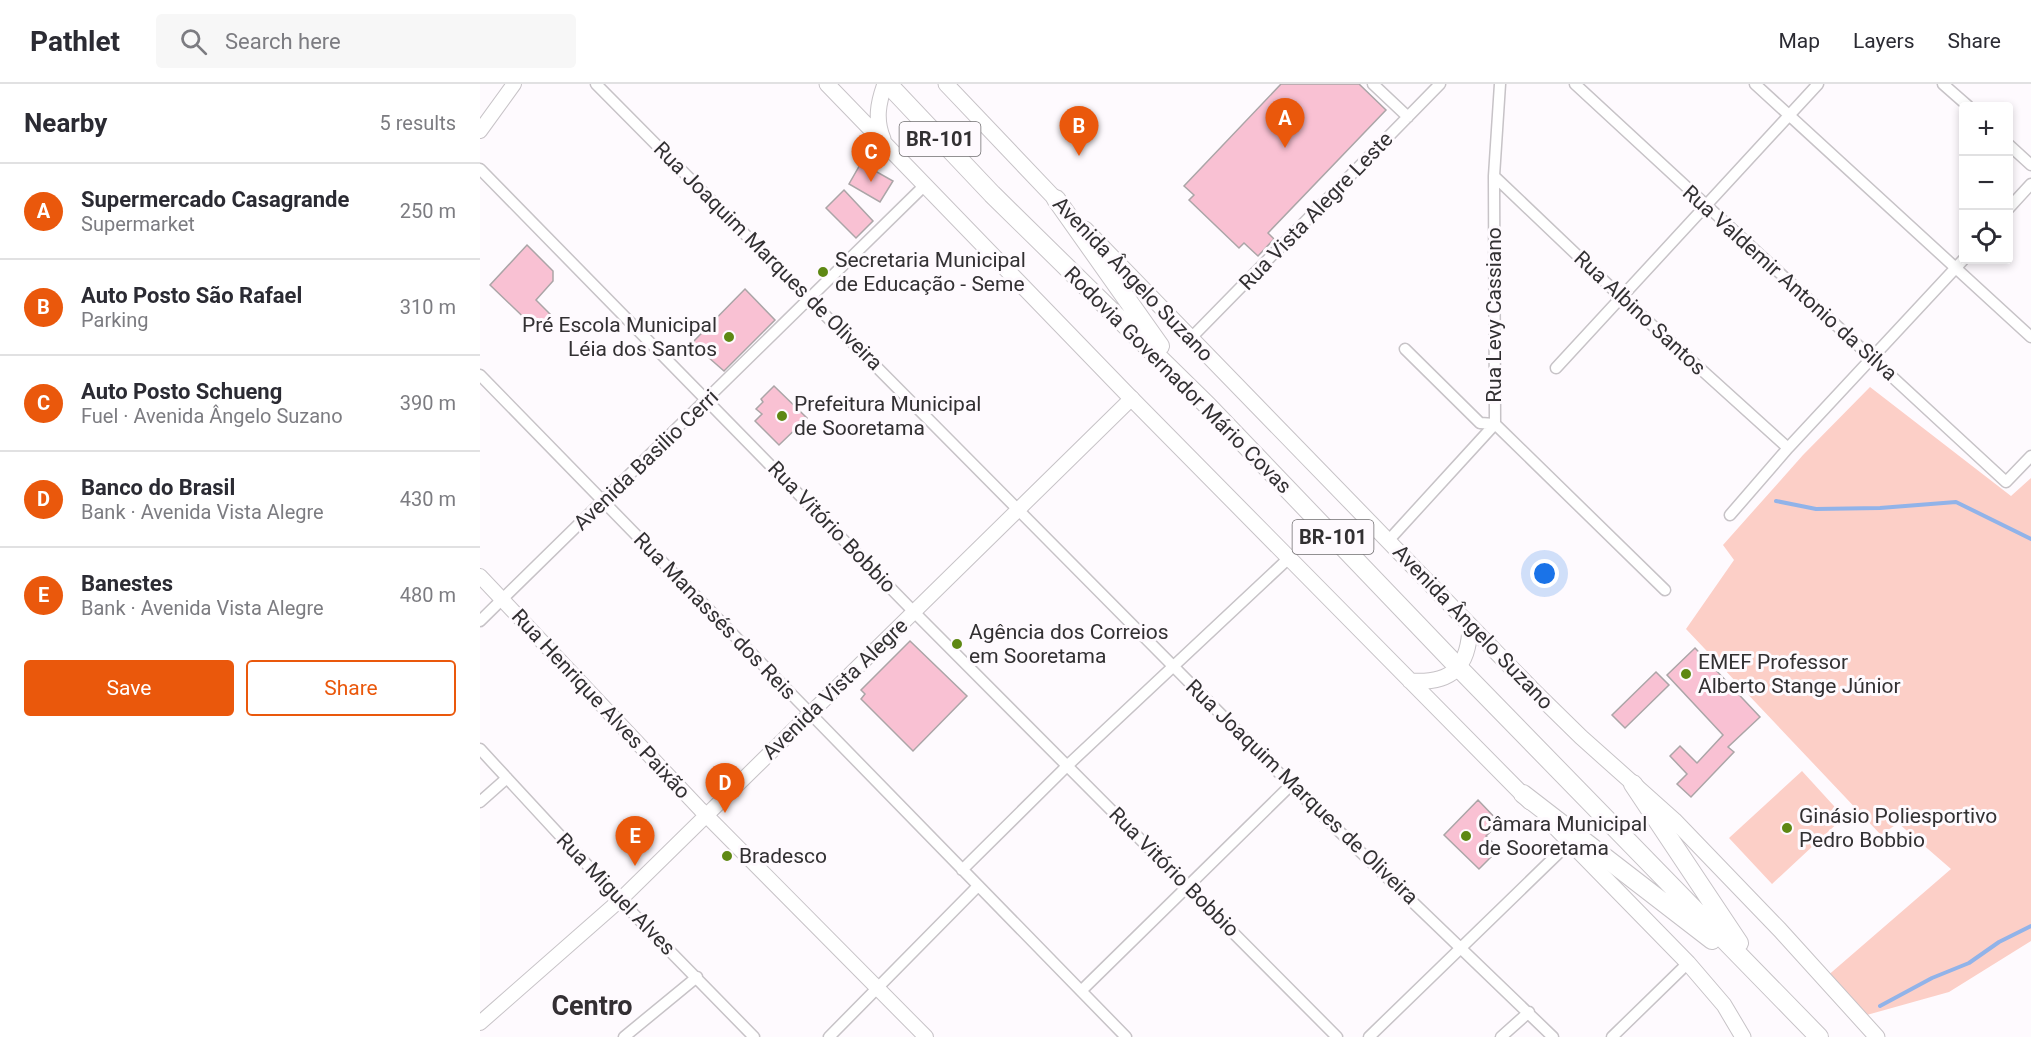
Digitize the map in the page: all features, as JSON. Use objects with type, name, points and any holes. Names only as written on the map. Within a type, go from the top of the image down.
[{"type":"highway","name":"Rodovia Governador Mário Covas","points":[[887,84],[992,194],[1208,406],[1459,669],[1819,1037]]},
{"type":"highway","points":[[1056,199],[1150,334],[1208,406]]},
{"type":"highway","points":[[1633,784],[1763,980]]},
{"type":"highway","points":[[1523,794],[1763,980]]},
{"type":"main road","points":[[827,84],[1132,398],[1688,963],[1724,1005],[1743,1037]]},
{"type":"main road","points":[[884,141],[878,126],[878,110],[887,84]]},
{"type":"main road","name":"Avenida Ângelo Suzano","points":[[946,84],[1470,626],[1581,737],[1674,820],[1724,871],[1876,1037]]},
{"type":"main road","points":[[1410,681],[1427,682],[1444,678],[1459,669],[1466,655],[1470,626]]},
{"type":"street","points":[[480,131],[514,84]]},
{"type":"street","name":"Rua Joaquim Marques de Oliveira","points":[[596,84],[812,299],[1291,785],[1553,1037]]},
{"type":"street","points":[[1373,84],[1408,117]]},
{"type":"street","name":"Rua Vista Alegre Leste","points":[[1191,338],[1440,84]]},
{"type":"street","name":"Rua Levy Cassiano","points":[[1388,541],[1495,424],[1494,176],[1500,84]]},
{"type":"street","name":"Rua Valdemir Antonio da Silva","points":[[1575,84],[1706,208],[1872,357],[2006,482],[2031,456]]},
{"type":"street","points":[[1755,84],[1959,262]]},
{"type":"street","points":[[1556,368],[1818,84]]},
{"type":"street","points":[[1943,84],[1963,102]]},
{"type":"street","points":[[2013,149],[2031,165]]},
{"type":"street","name":"Rua Vitório Bobbio","points":[[480,169],[709,399],[914,612],[1189,885],[1337,1037]]},
{"type":"street","name":"Rua Albino Santos","points":[[1494,176],[1621,297],[1788,448]]},
{"type":"street","points":[[2013,204],[2031,184]]},
{"type":"street","name":"Avenida Basilio Cerri","points":[[480,621],[812,299],[925,185]]},
{"type":"street","points":[[1730,515],[1788,448],[1959,264]]},
{"type":"street","points":[[1961,264],[2031,337]]},
{"type":"street","points":[[1405,350],[1479,423],[1495,424],[1665,590]]},
{"type":"street","name":"Rua Manassés dos Reis","points":[[480,375],[1126,1037]]},
{"type":"street","name":"Avenida Vista Alegre","points":[[480,1023],[620,900],[1132,398]]},
{"type":"street","points":[[962,870],[1068,765],[1290,557]]},
{"type":"street","name":"Rua Henrique Alves Paixão","points":[[480,576],[706,816],[926,1037]]},
{"type":"street","name":"Rua Miguel Alves","points":[[480,749],[620,900],[753,1037]]},
{"type":"street","points":[[480,802],[507,778]]},
{"type":"street","points":[[1081,991],[1291,785]]},
{"type":"street","points":[[1369,1037],[1460,946],[1570,842]]},
{"type":"street","points":[[828,1037],[978,886]]},
{"type":"street","points":[[1612,1037],[1688,963]]},
{"type":"street","points":[[624,1037],[697,977]]},
{"type":"street","points":[[1501,1037],[1529,1012]]},
{"type":"shaded area","points":[[1870,387],[2011,496],[2031,478],[2031,941],[1949,992],[1856,1018],[1818,984],[1951,869],[1898,823],[1881,835],[1686,629],[1734,560],[1723,545],[1803,455]]},
{"type":"shaded area","name":"Ginásio Poliesportivo Pedro Bobbio","points":[[1802,771],[1844,817],[1772,884],[1729,838]]},
{"type":"building","points":[[1281,84],[1359,84],[1386,110],[1268,233],[1274,239],[1258,256],[1244,243],[1239,248],[1189,200],[1194,195],[1184,186]]},
{"type":"building","points":[[861,163],[893,181],[880,202],[849,184]]},
{"type":"building","points":[[844,190],[873,221],[856,238],[826,208]]},
{"type":"building","points":[[527,245],[553,271],[553,281],[536,300],[553,317],[539,332],[490,285]]},
{"type":"building","name":"Pré Escola Municipal Léia dos Santos","points":[[745,289],[775,320],[724,371],[692,343]]},
{"type":"building","name":"Prefeitura Municipal de Sooretama","points":[[774,386],[807,418],[779,445],[755,421],[762,414],[756,409],[763,402],[761,399]]},
{"type":"building","points":[[910,641],[967,696],[913,751],[861,699],[865,694],[861,690]]},
{"type":"building","points":[[1695,648],[1760,717],[1728,747],[1734,752],[1691,797],[1677,784],[1687,774],[1670,756],[1680,746],[1697,763],[1723,735],[1667,675]]},
{"type":"building","points":[[1656,672],[1669,685],[1625,728],[1612,715]]},
{"type":"building","name":"Câmara Municipal de Sooretama","points":[[1478,800],[1500,823],[1486,836],[1499,849],[1479,869],[1444,835]]},
{"type":"waterway","points":[[1776,501],[1816,509],[1880,508],[1956,502],[2031,539]]},
{"type":"waterway","points":[[1880,1006],[1932,978],[1969,963],[1999,942],[2031,926]]},
{"type":"place","name":"Supermercado Casagrande","points":[[1285,148]]},
{"type":"place","name":"Auto Posto São Rafael","points":[[1079,156]]},
{"type":"place","name":"Auto Posto Schueng","points":[[871,182]]},
{"type":"place","name":"Secretaria Municipal de Educação - Seme","points":[[823,272]]},
{"type":"place","name":"Pré Escola Municipal Léia dos Santos","points":[[729,337]]},
{"type":"place","name":"Prefeitura Municipal de Sooretama","points":[[782,416]]},
{"type":"place","name":"Agência dos Correios em Sooretama","points":[[957,644]]},
{"type":"place","name":"EMEF Professor Alberto Stange Júnior","points":[[1686,674]]},
{"type":"place","name":"Banco do Brasil","points":[[725,813]]},
{"type":"place","name":"Ginásio Poliesportivo Pedro Bobbio","points":[[1787,828]]},
{"type":"place","name":"Câmara Municipal de Sooretama","points":[[1466,836]]},
{"type":"place","name":"Bradesco","points":[[727,856]]},
{"type":"place","name":"Banestes","points":[[635,866]]},
{"type":"district","name":"Centro","points":[[592,1006]]}]
